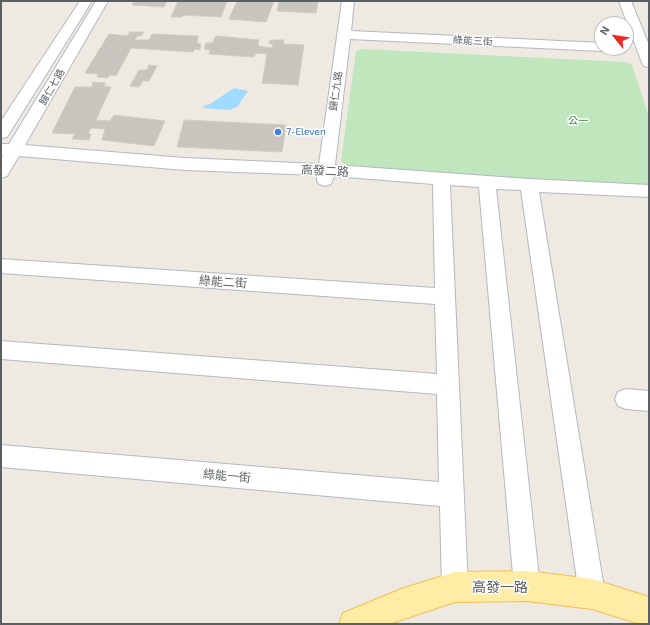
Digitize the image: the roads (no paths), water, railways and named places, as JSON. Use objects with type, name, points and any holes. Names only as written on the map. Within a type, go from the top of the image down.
[{"type":"main road","name":"高發一路","points":[[354,624],[401,604],[455,587],[527,586],[592,594],[649,612]]},
{"type":"street","name":"歸仁七路","points":[[1,134],[86,1]]},
{"type":"street","name":"歸仁七路","points":[[5,159],[102,1]]},
{"type":"street","name":"歸仁九路","points":[[326,175],[348,1]]},
{"type":"street","points":[[625,1],[637,49],[649,63]]},
{"type":"street","name":"綠能三街","points":[[344,35],[594,47]]},
{"type":"street","name":"高發二路","points":[[5,159],[326,175],[488,186],[649,201]]},
{"type":"street","points":[[442,183],[455,587]]},
{"type":"street","points":[[488,186],[527,586]]},
{"type":"street","name":"高發二路","points":[[530,190],[649,191]]},
{"type":"street","points":[[530,190],[592,594]]},
{"type":"street","name":"綠能二街","points":[[1,266],[445,297]]},
{"type":"street","points":[[1,350],[448,385]]},
{"type":"street","points":[[626,399],[649,401]]},
{"type":"street","name":"綠能一街","points":[[1,456],[452,495]]},
{"type":"water","points":[[234,88],[248,91],[237,107],[229,110],[203,108],[204,106],[210,104]]},
{"type":"place","name":"7-Eleven","points":[[278,132]]},
{"type":"park label","name":"公一","points":[[578,121]]}]
